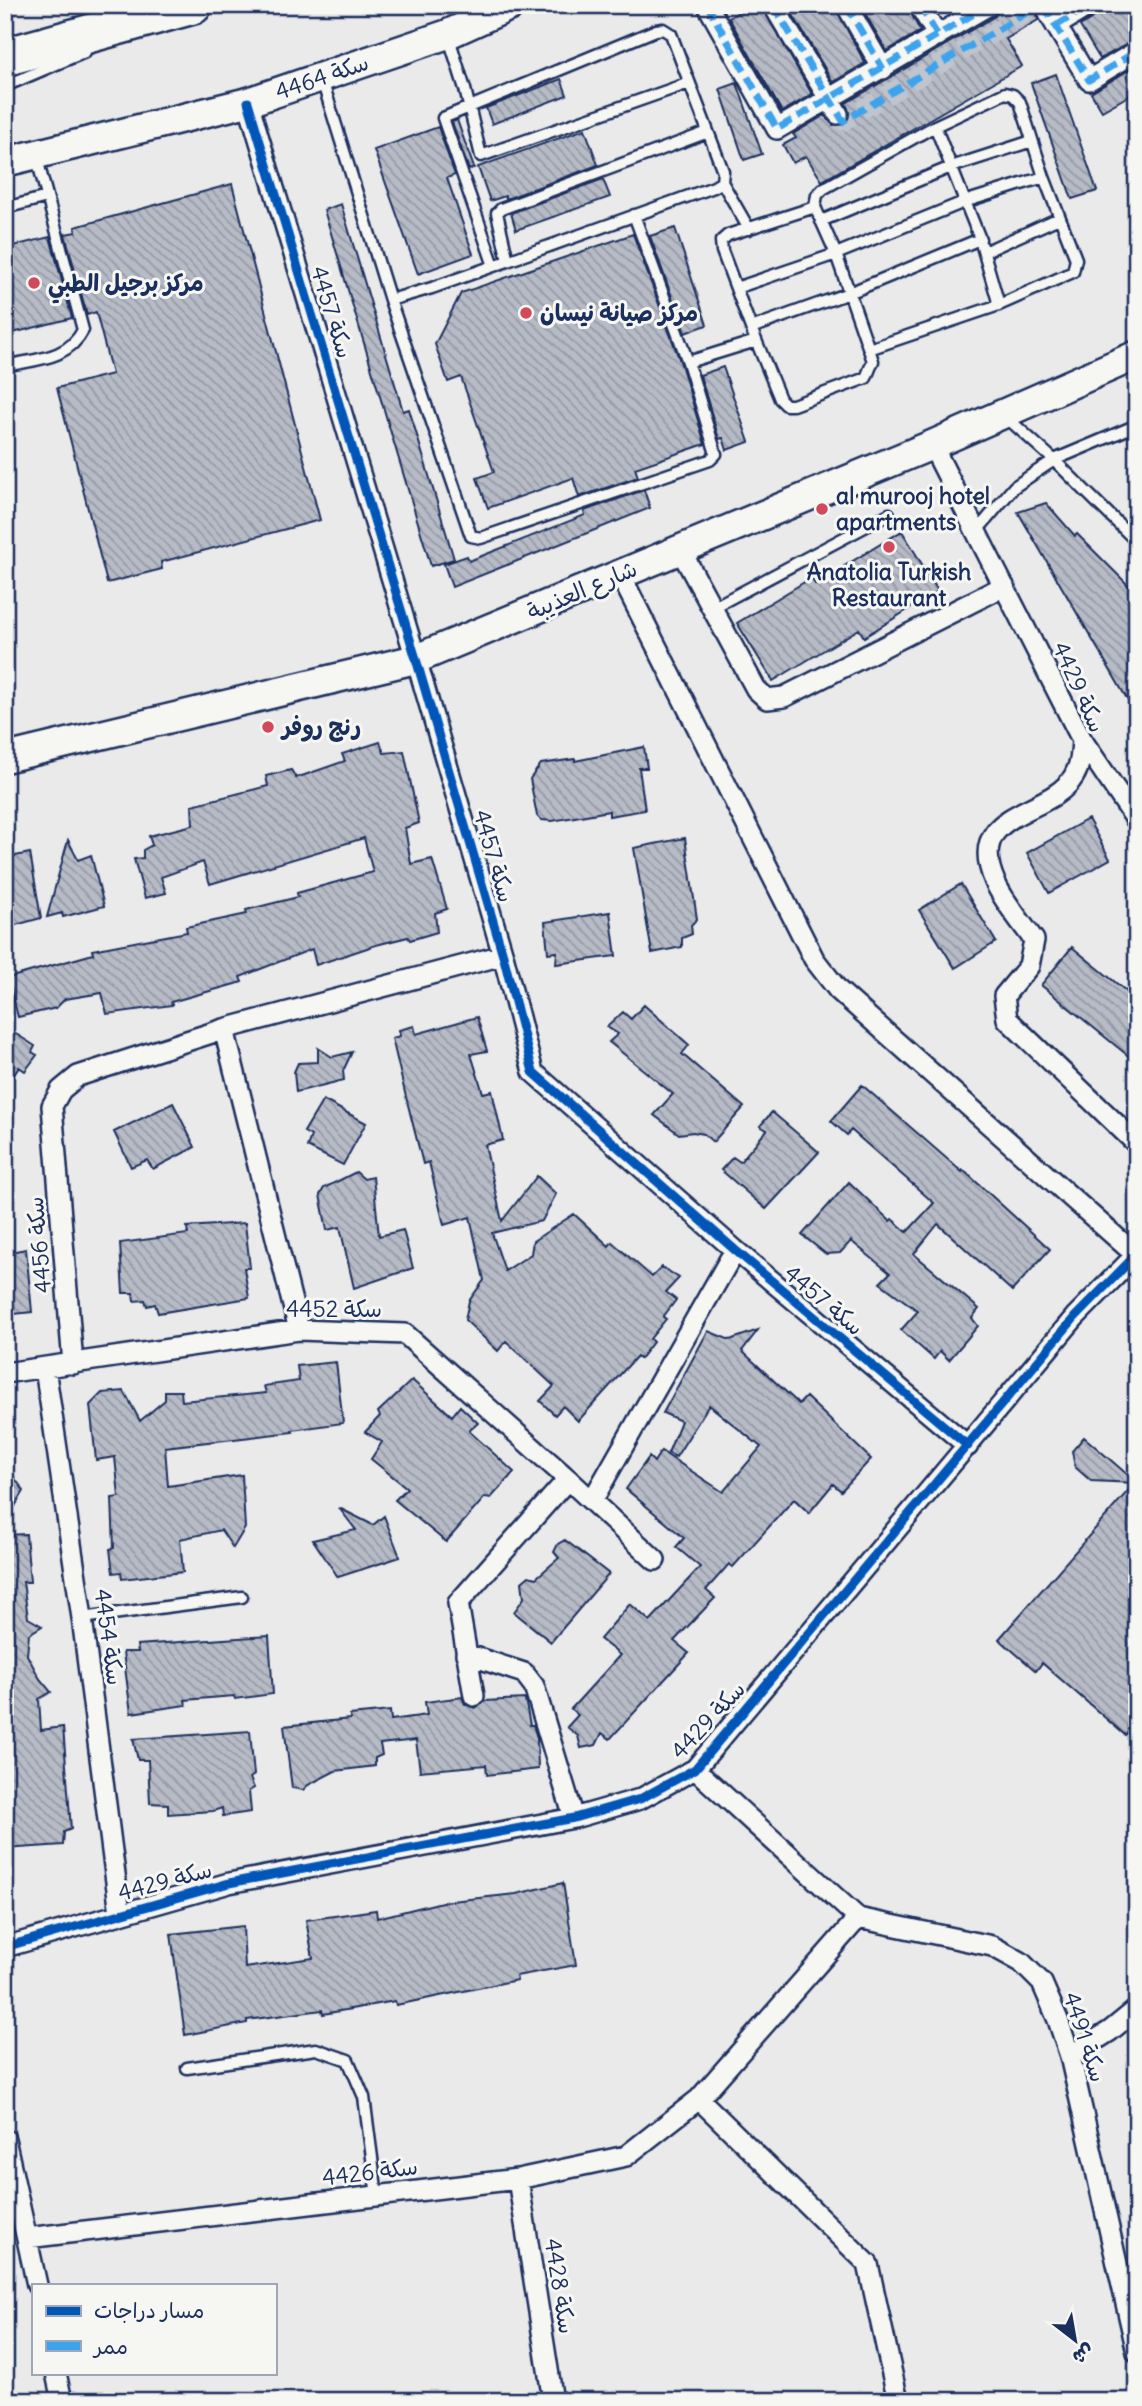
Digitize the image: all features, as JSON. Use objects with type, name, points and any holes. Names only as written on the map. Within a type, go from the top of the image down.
[{"type":"highway","points":[[5,57],[184,8]]},
{"type":"street","name":"سكة 4464","points":[[5,162],[248,102],[448,34],[512,5]]},
{"type":"street","points":[[713,5],[709,8],[777,129],[833,106],[883,69],[989,5]]},
{"type":"street","points":[[773,5],[833,106]]},
{"type":"street","points":[[846,5],[883,69]]},
{"type":"street","points":[[919,5],[938,36]]},
{"type":"street","points":[[1090,5],[1052,20],[1089,80],[1137,51]]},
{"type":"street","name":"سكة 4457","points":[[248,102],[503,955],[533,1072],[735,1250],[968,1446]]},
{"type":"street","name":"شارع العذيبة","points":[[5,758],[416,659],[932,445],[1137,355]]},
{"type":"street","name":"سكة 4429","points":[[932,445],[1082,740],[1081,760],[1065,787],[1008,821],[992,836],[987,854],[995,883],[1034,940],[1029,966],[1004,996],[1007,1019],[1137,1144]]},
{"type":"street","points":[[680,549],[756,689],[768,699],[784,697],[1004,586]]},
{"type":"street","points":[[620,574],[814,959],[838,990],[1134,1262]]},
{"type":"street","points":[[1082,740],[1137,821]]},
{"type":"street","name":"سكة 4456","points":[[73,1364],[52,1106],[61,1090],[78,1076],[224,1030],[503,955]]},
{"type":"street","points":[[224,1030],[299,1330]]},
{"type":"street","points":[[592,1501],[735,1250]]},
{"type":"street","name":"سكة 4429","points":[[5,1947],[229,1883],[574,1818],[640,1799],[695,1769],[1075,1317],[1134,1262]]},
{"type":"street","name":"سكة 4452","points":[[5,1373],[299,1330],[405,1334],[568,1479],[654,1560]]},
{"type":"street","name":"سكة 4454","points":[[45,1368],[82,1618],[120,1913]]},
{"type":"street","points":[[474,1696],[458,1603],[568,1479]]},
{"type":"street","points":[[466,1654],[524,1673],[534,1686],[574,1818]]},
{"type":"street","points":[[695,1769],[858,1918]]},
{"type":"street","name":"سكة 4491","points":[[858,1918],[992,1946],[1021,1962],[1042,1983],[1070,2056],[1137,2352]]},
{"type":"street","name":"سكة 4426","points":[[27,2238],[518,2179],[625,2156],[699,2099],[858,1918]]},
{"type":"street","points":[[1070,2056],[1110,2031],[1137,2009]]},
{"type":"street","points":[[699,2099],[868,2264],[898,2401]]},
{"type":"street","points":[[5,2138],[13,2214],[27,2238],[37,2284]]},
{"type":"street","name":"سكة 4428","points":[[518,2179],[553,2401]]},
{"type":"street","points":[[56,2374],[62,2401]]},
{"type":"lane","points":[[112,40],[184,8]]},
{"type":"lane","points":[[494,266],[443,118],[663,29],[671,34],[690,83],[723,171],[722,182],[749,229]]},
{"type":"lane","points":[[448,34],[470,107],[481,156],[690,83]]},
{"type":"lane","points":[[5,86],[100,45]]},
{"type":"lane","points":[[321,77],[390,300],[471,536],[481,538],[710,460],[716,454],[688,362],[634,215]]},
{"type":"lane","points":[[815,206],[728,235],[721,242],[756,341],[780,399],[786,405],[793,405],[866,378],[873,361],[836,254],[815,206],[817,195],[823,189],[935,126],[1005,93],[1013,95],[1020,102],[1044,177],[1076,259],[1073,272],[999,305],[869,349]]},
{"type":"lane","points":[[935,126],[980,239],[999,305]]},
{"type":"lane","points":[[508,261],[497,213],[501,209],[708,132]]},
{"type":"lane","points":[[821,221],[951,167],[1032,141]]},
{"type":"lane","points":[[5,366],[64,352],[78,341],[83,330],[36,155]]},
{"type":"lane","points":[[736,288],[836,254],[964,202],[1044,177]]},
{"type":"lane","points":[[390,300],[494,266],[722,182]]},
{"type":"lane","points":[[5,208],[47,197]]},
{"type":"lane","points":[[984,252],[1059,218]]},
{"type":"lane","points":[[751,328],[849,293],[980,239]]},
{"type":"lane","points":[[688,362],[756,341]]},
{"type":"lane","points":[[1003,414],[1137,542]]},
{"type":"lane","points":[[976,532],[1014,487],[1054,460],[1137,425]]},
{"type":"lane","points":[[712,608],[889,514]]},
{"type":"lane","points":[[82,1618],[242,1597]]},
{"type":"lane","points":[[187,2067],[316,2049],[348,2060],[364,2097],[377,2196]]},
{"type":"building","points":[[749,5],[761,5],[812,94],[782,112],[729,18]]},
{"type":"building","points":[[787,5],[834,5],[865,63],[833,82]]},
{"type":"building","points":[[860,5],[907,5],[920,31],[887,51]]},
{"type":"building","points":[[1001,5],[1041,5],[1037,14],[1038,20],[1006,39],[1022,66],[822,181],[806,156],[793,163],[783,145],[796,138],[793,134],[825,115],[833,125],[845,124],[850,115],[846,103],[995,16]]},
{"type":"building","points":[[1102,5],[1137,5],[1137,39],[1100,59],[1080,26],[1097,15]]},
{"type":"building","points":[[1137,65],[1137,91],[1102,111],[1091,93]]},
{"type":"building","points":[[1056,74],[1097,191],[1072,199],[1031,83]]},
{"type":"building","points":[[561,79],[567,95],[492,124],[486,108]]},
{"type":"building","points":[[737,83],[762,154],[744,160],[720,89]]},
{"type":"building","points":[[457,120],[474,168],[469,170],[452,122]]},
{"type":"building","points":[[438,127],[455,175],[447,178],[473,254],[418,274],[374,150]]},
{"type":"building","points":[[585,129],[598,165],[506,199],[505,196],[490,201],[478,167]]},
{"type":"building","points":[[603,179],[610,197],[516,230],[511,213]]},
{"type":"building","points":[[232,184],[320,520],[161,562],[162,569],[107,583],[57,388],[112,374],[96,312],[87,315],[65,234],[76,232],[75,227]]},
{"type":"building","points":[[341,204],[403,411],[409,409],[454,559],[431,566],[324,210]]},
{"type":"building","points":[[675,228],[707,325],[685,333],[650,236]]},
{"type":"building","points":[[633,234],[681,364],[705,444],[635,468],[638,477],[579,497],[573,478],[488,508],[477,478],[494,472],[461,377],[448,382],[435,344],[461,293]]},
{"type":"building","name":"مركز برجيل الطبي","points":[[50,237],[72,318],[5,335],[5,248]]},
{"type":"building","points":[[723,367],[749,442],[727,450],[723,438],[719,439],[700,375]]},
{"type":"building","points":[[644,490],[650,508],[452,587],[444,564],[467,556],[469,561],[585,515],[584,511]]},
{"type":"building","points":[[1046,503],[1075,536],[1077,534],[1137,594],[1137,716],[1018,512]]},
{"type":"building","points":[[902,531],[938,591],[864,637],[859,629],[773,681],[737,623],[811,578],[815,584]]},
{"type":"building","points":[[380,742],[384,753],[404,751],[419,823],[405,828],[411,864],[432,859],[447,909],[435,913],[437,932],[410,940],[408,937],[376,945],[316,965],[312,949],[240,977],[242,982],[171,1002],[172,1005],[107,1014],[102,993],[65,999],[56,1008],[18,1017],[8,978],[93,954],[92,950],[187,932],[186,927],[247,914],[246,910],[298,897],[297,893],[373,872],[364,838],[210,884],[203,862],[161,877],[166,893],[145,898],[134,859],[143,858],[143,850],[152,845],[149,836],[193,825],[192,805],[268,786],[266,776],[291,770],[296,778],[345,761],[342,754]]},
{"type":"building","points":[[644,747],[647,768],[639,768],[645,810],[609,816],[609,811],[552,821],[542,820],[537,816],[530,779],[541,764],[575,761]]},
{"type":"building","points":[[1088,819],[1110,859],[1049,893],[1027,853]]},
{"type":"building","points":[[685,838],[697,919],[691,925],[692,934],[682,938],[682,947],[652,953],[634,848]]},
{"type":"building","points":[[68,840],[78,860],[91,855],[104,906],[63,917],[62,913],[47,917]]},
{"type":"building","points":[[30,853],[41,918],[5,928],[5,858]]},
{"type":"building","points":[[961,884],[996,942],[955,968],[919,910]]},
{"type":"building","points":[[610,912],[616,956],[556,964],[557,952],[548,953],[545,922]]},
{"type":"building","points":[[1072,947],[1137,1000],[1137,1063],[1041,985]]},
{"type":"building","points":[[644,1005],[689,1045],[682,1054],[744,1107],[713,1142],[704,1134],[679,1134],[654,1115],[673,1094],[609,1042],[618,1034],[607,1027],[623,1012],[631,1019]]},
{"type":"building","points":[[477,1017],[487,1051],[471,1054],[483,1093],[492,1091],[503,1140],[485,1145],[502,1221],[537,1176],[556,1194],[542,1221],[492,1233],[505,1271],[531,1254],[533,1241],[574,1214],[609,1246],[612,1242],[652,1277],[662,1267],[679,1278],[666,1292],[676,1300],[663,1317],[666,1319],[650,1339],[653,1342],[640,1359],[637,1356],[578,1421],[563,1406],[555,1415],[540,1401],[554,1386],[506,1341],[498,1351],[465,1320],[469,1301],[484,1280],[470,1217],[444,1225],[429,1162],[423,1164],[406,1097],[392,1038],[400,1036],[399,1030],[414,1026],[416,1034]]},
{"type":"building","points":[[5,1027],[35,1046],[32,1052],[37,1055],[25,1071],[19,1067],[5,1089]]},
{"type":"building","points":[[318,1048],[332,1057],[352,1052],[343,1071],[344,1080],[296,1092],[294,1072],[298,1063],[318,1062]]},
{"type":"building","points":[[862,1085],[962,1172],[963,1170],[1050,1249],[1012,1291],[938,1224],[914,1254],[979,1309],[972,1318],[978,1326],[949,1360],[940,1351],[934,1359],[901,1330],[918,1311],[880,1283],[890,1273],[851,1241],[840,1253],[826,1254],[802,1235],[849,1182],[890,1221],[892,1219],[907,1232],[934,1203],[851,1130],[847,1135],[831,1121]]},
{"type":"building","points":[[323,1100],[366,1123],[343,1165],[307,1147],[311,1136],[304,1132]]},
{"type":"building","points":[[173,1103],[195,1147],[153,1169],[147,1160],[131,1167],[114,1132]]},
{"type":"building","points":[[772,1112],[819,1152],[766,1209],[721,1170],[733,1157],[740,1162],[767,1130],[760,1126]]},
{"type":"building","points":[[356,1172],[364,1179],[373,1177],[379,1236],[403,1230],[413,1268],[354,1288],[340,1227],[327,1230],[320,1195],[324,1188]]},
{"type":"building","points":[[245,1223],[250,1268],[244,1268],[249,1298],[158,1313],[155,1304],[147,1306],[145,1300],[134,1301],[133,1293],[123,1293],[120,1243],[188,1234],[187,1227]]},
{"type":"building","points":[[26,1249],[32,1312],[5,1315],[5,1253]]},
{"type":"building","points":[[758,1330],[742,1351],[799,1404],[806,1397],[871,1459],[841,1491],[833,1484],[809,1513],[794,1499],[733,1567],[729,1564],[706,1590],[715,1598],[674,1641],[689,1653],[610,1739],[602,1733],[596,1745],[581,1748],[578,1736],[567,1727],[578,1715],[571,1709],[620,1655],[600,1639],[630,1604],[650,1621],[700,1567],[676,1547],[684,1538],[626,1489],[649,1457],[654,1462],[661,1451],[723,1492],[761,1447],[709,1405],[676,1457],[668,1453],[681,1421],[663,1413],[708,1331],[730,1340]]},
{"type":"building","points":[[336,1362],[343,1423],[292,1430],[293,1432],[165,1447],[168,1486],[242,1475],[245,1528],[233,1548],[221,1530],[180,1539],[183,1572],[122,1579],[121,1572],[113,1573],[110,1549],[114,1548],[112,1498],[119,1497],[115,1457],[96,1460],[90,1405],[102,1393],[124,1391],[140,1421],[165,1400],[165,1391],[181,1391],[182,1401],[266,1393],[264,1386],[299,1381],[297,1366]]},
{"type":"building","points":[[412,1380],[452,1416],[460,1406],[478,1423],[469,1431],[514,1472],[491,1498],[485,1497],[446,1542],[395,1500],[407,1488],[371,1459],[382,1442],[365,1432],[380,1416],[378,1412]]},
{"type":"building","points":[[1084,1437],[1136,1482],[1137,1480],[1137,1722],[1125,1735],[1042,1663],[1036,1671],[999,1639],[1135,1483],[1091,1481],[1075,1467],[1072,1451]]},
{"type":"building","points":[[5,1465],[24,1491],[5,1523]]},
{"type":"building","points":[[339,1508],[373,1525],[384,1516],[400,1557],[338,1577],[313,1540],[356,1530]]},
{"type":"building","points":[[26,1534],[30,1582],[23,1582],[28,1618],[42,1626],[29,1634],[27,1655],[40,1679],[51,1692],[39,1699],[41,1730],[63,1727],[71,1829],[64,1832],[63,1845],[5,1849],[5,1535]]},
{"type":"building","points":[[565,1540],[609,1574],[551,1642],[514,1612],[524,1598],[522,1582],[529,1576],[536,1578],[559,1558],[554,1552],[558,1544]]},
{"type":"building","points":[[269,1636],[273,1694],[235,1699],[234,1696],[185,1700],[186,1705],[131,1713],[123,1652],[138,1652],[137,1645]]},
{"type":"building","points":[[462,1697],[465,1704],[475,1708],[485,1701],[525,1699],[530,1725],[533,1725],[537,1738],[538,1769],[487,1775],[486,1765],[420,1771],[416,1740],[380,1744],[382,1755],[375,1758],[375,1766],[335,1771],[303,1790],[292,1788],[284,1726],[350,1719],[350,1715],[390,1711],[391,1720],[427,1715],[425,1702]]},
{"type":"building","points":[[250,1731],[254,1775],[250,1778],[254,1788],[249,1791],[251,1812],[223,1816],[222,1808],[168,1814],[168,1804],[150,1803],[148,1760],[138,1760],[133,1739]]},
{"type":"building","points":[[563,1883],[576,1965],[516,1976],[517,1980],[396,2005],[395,2001],[323,2014],[322,2010],[247,2020],[247,2023],[185,2035],[171,1934],[243,1926],[245,1968],[313,1958],[306,1920],[376,1910],[377,1918],[442,1902],[516,1894]]},
{"type":"tunnel","points":[[838,114],[843,121],[1040,5]]},
{"type":"marked path","points":[[713,5],[709,8],[777,129],[989,5]]},
{"type":"marked path","points":[[773,5],[843,121],[1040,5]]},
{"type":"marked path","points":[[846,5],[883,69]]},
{"type":"marked path","points":[[919,5],[938,36]]},
{"type":"marked path","points":[[1043,5],[1089,80],[1137,51]]},
{"type":"marked path","points":[[1056,26],[1090,5]]},
{"type":"cycle path","points":[[248,102],[503,955],[533,1072],[735,1250],[968,1446]]},
{"type":"cycle path","points":[[5,1947],[229,1883],[574,1818],[640,1799],[695,1769],[1075,1317],[1137,1254]]},
{"type":"place","name":"مركز برجيل الطبي","points":[[34,283]]},
{"type":"place","name":"مركز صيانة نيسان","points":[[526,313]]},
{"type":"place","name":"al murooj hotel apartments","points":[[822,509]]},
{"type":"place","name":"Anatolia Turkish Restaurant","points":[[889,547]]},
{"type":"place","name":"رنج روفر","points":[[268,727]]}]
